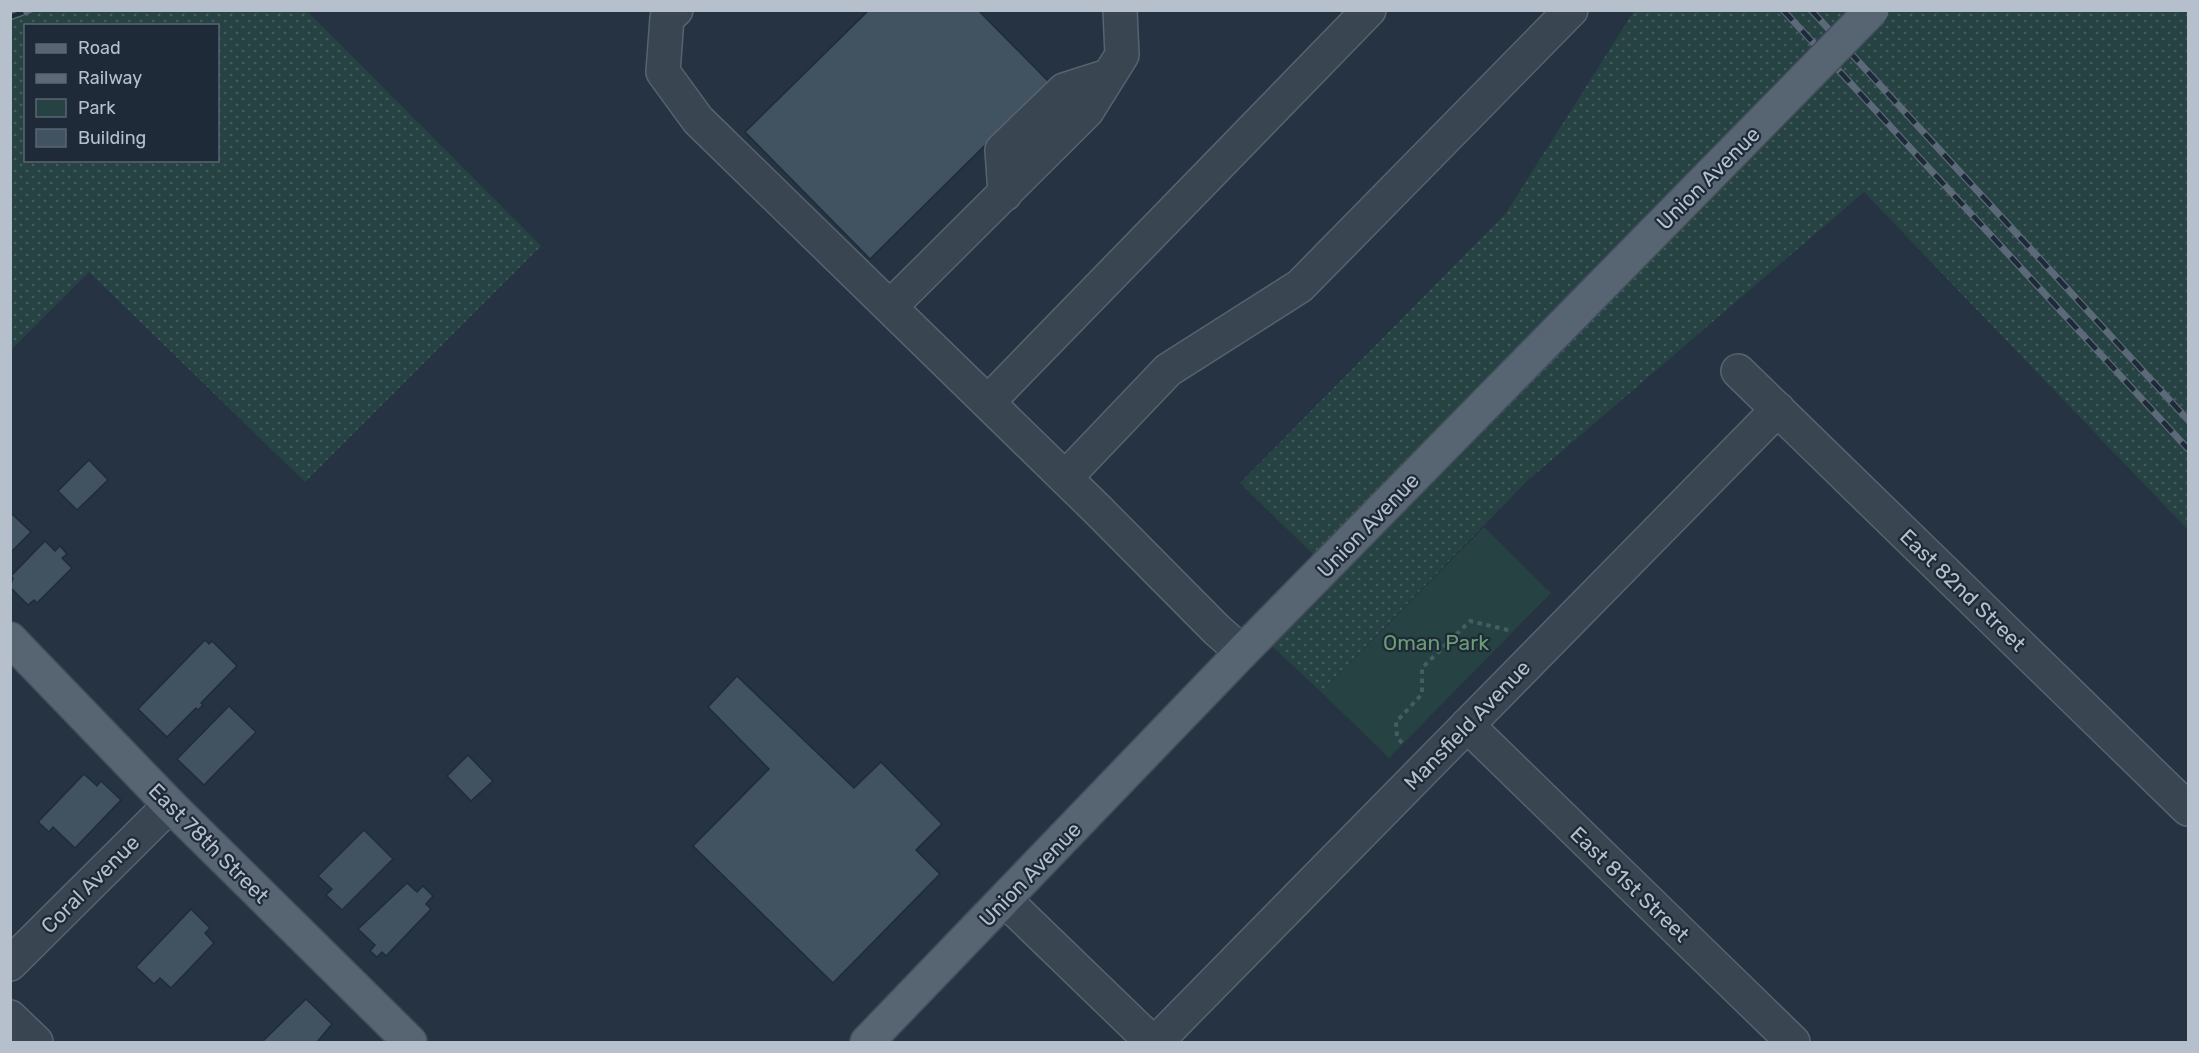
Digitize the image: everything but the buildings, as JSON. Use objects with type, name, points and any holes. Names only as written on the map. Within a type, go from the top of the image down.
[{"type":"main road","name":"Union Avenue","points":[[867,1042],[1242,652],[1872,10]]},
{"type":"main road","name":"East 78th Street","points":[[10,639],[170,805],[410,1042]]},
{"type":"street","points":[[676,10],[667,18],[663,72],[699,120],[1242,652]]},
{"type":"street","points":[[890,307],[1087,111],[1122,55],[1120,10]]},
{"type":"street","points":[[988,402],[1370,10]]},
{"type":"street","points":[[1065,478],[1168,370],[1300,286],[1571,10]]},
{"type":"street","name":"East 82nd Street","points":[[1738,370],[2188,809]]},
{"type":"street","name":"Mansfield Avenue","points":[[1154,1042],[1778,409]]},
{"type":"street","name":"East 81st Street","points":[[1467,725],[1793,1042]]},
{"type":"street","name":"Coral Avenue","points":[[10,964],[170,805]]},
{"type":"street","points":[[1005,900],[1154,1042]]},
{"type":"street","points":[[10,1017],[36,1042]]},
{"type":"path","points":[[1408,750],[1397,737],[1396,722],[1422,694],[1422,668],[1470,621],[1522,633]]},
{"type":"green space","points":[[11,10],[307,11],[541,246],[305,482],[89,272],[11,350]]},
{"type":"green space","points":[[1634,11],[2188,11],[2188,530],[1864,192],[1526,482],[1321,692],[1260,635],[1326,567],[1240,483],[1506,213]]},
{"type":"green space","name":"Oman Park","points":[[1484,527],[1551,593],[1389,758],[1321,692]]},
{"type":"railway","points":[[10,17],[29,10]]},
{"type":"railway","points":[[1783,10],[2188,449]]},
{"type":"railway","points":[[1811,10],[2188,420]]}]
